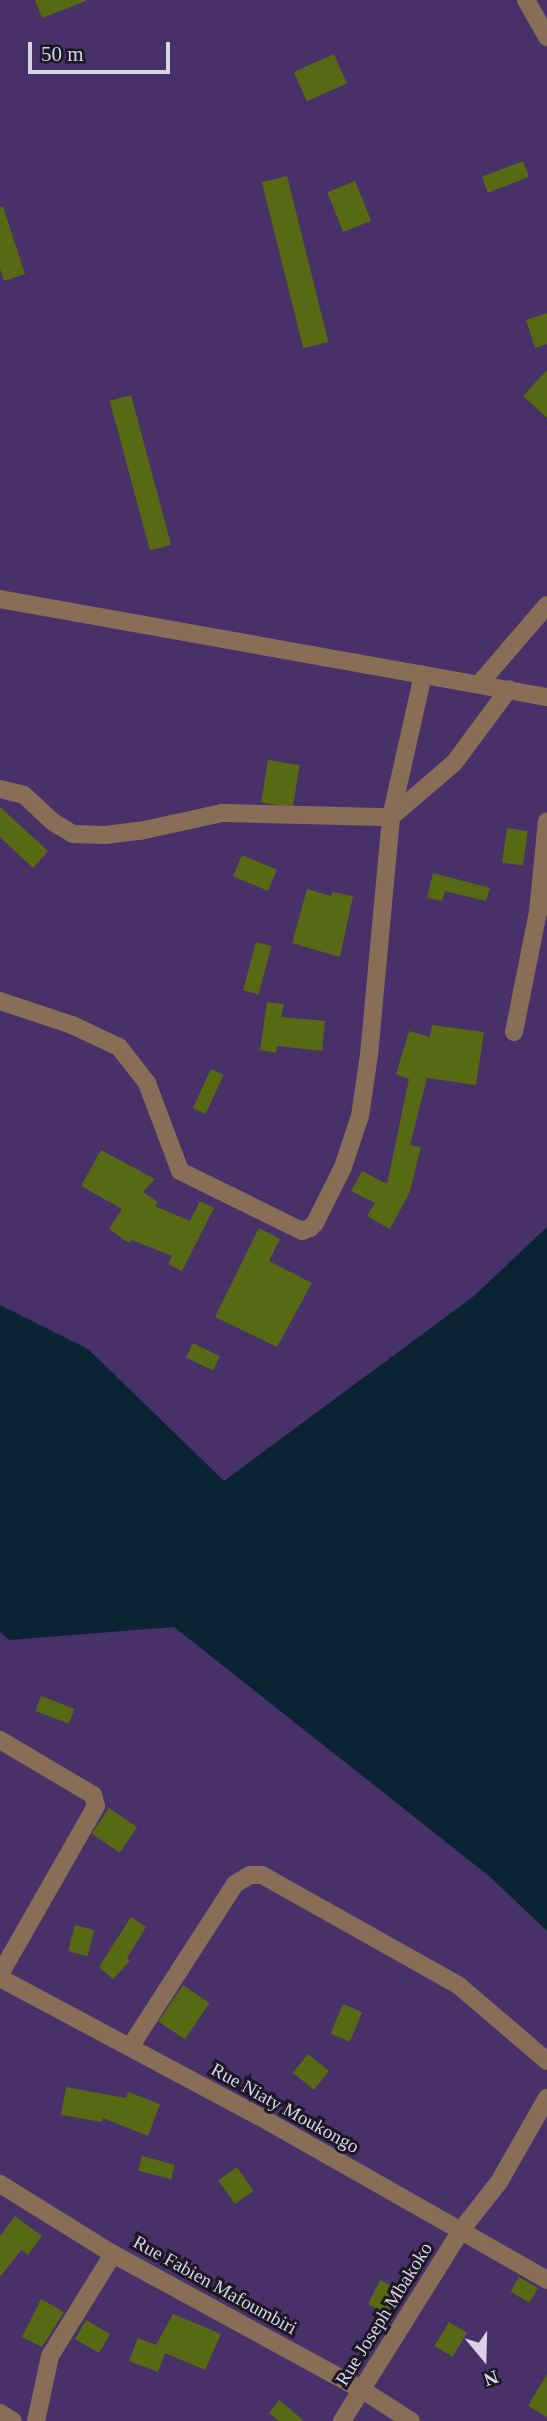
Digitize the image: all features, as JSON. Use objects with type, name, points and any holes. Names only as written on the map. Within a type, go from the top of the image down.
[{"type":"street","points":[[526,0],[546,30]]},
{"type":"street","points":[[0,599],[547,697]]},
{"type":"street","points":[[480,683],[547,605]]},
{"type":"street","points":[[0,1002],[72,1025],[119,1047],[147,1083],[180,1171],[302,1231],[315,1223],[343,1167],[360,1116],[369,1055],[391,817],[423,675]]},
{"type":"street","points":[[0,789],[24,795],[53,822],[73,834],[105,835],[140,831],[222,813],[391,817],[454,763],[475,739],[509,689]]},
{"type":"street","points":[[514,1032],[538,912],[547,821]]},
{"type":"street","points":[[0,1740],[93,1795],[96,1806],[0,1976]]},
{"type":"street","points":[[130,2047],[235,1884],[250,1875],[262,1875],[458,1985],[547,2061]]},
{"type":"street","name":"Rue Niaty Moukongo","points":[[0,1976],[462,2229],[547,2280]]},
{"type":"street","name":"Rue Joseph Mbakoko","points":[[342,2421],[462,2229],[499,2182],[547,2098]]},
{"type":"street","name":"Rue Fabien Mafoumbiri","points":[[0,2184],[113,2254],[361,2389],[406,2421]]},
{"type":"street","points":[[36,2421],[50,2356],[113,2254]]},
{"type":"street","points":[[0,2413],[13,2421]]},
{"type":"shaded area","points":[[0,0],[547,0],[547,2421],[0,2421]]},
{"type":"water","points":[[547,1227],[547,1931],[489,1876],[174,1627],[9,1640],[0,1632],[0,1305],[88,1349],[224,1481],[474,1296]]},
{"type":"building","points":[[35,0],[86,0],[86,1],[42,18]]},
{"type":"building","points":[[334,54],[347,83],[307,101],[294,72]]},
{"type":"building","points":[[523,161],[529,177],[488,193],[482,177]]},
{"type":"building","points":[[287,176],[328,342],[303,348],[262,182]]},
{"type":"building","points":[[355,181],[371,221],[343,232],[327,192]]},
{"type":"building","points":[[0,207],[3,207],[25,274],[4,281],[0,269]]},
{"type":"building","points":[[547,313],[547,344],[535,348],[526,320]]},
{"type":"building","points":[[547,370],[547,418],[523,396]]},
{"type":"building","points":[[131,395],[171,545],[150,550],[110,401]]},
{"type":"building","points":[[268,760],[300,765],[293,807],[261,802]]},
{"type":"building","points":[[0,807],[48,851],[33,868],[0,837]]},
{"type":"building","points":[[507,828],[528,831],[523,866],[502,863]]},
{"type":"building","points":[[242,855],[277,870],[268,891],[233,876]]},
{"type":"building","points":[[433,873],[490,888],[486,901],[445,891],[442,901],[427,898]]},
{"type":"building","points":[[307,889],[331,896],[332,892],[353,896],[340,957],[292,943]]},
{"type":"building","points":[[256,942],[271,946],[259,994],[243,990]]},
{"type":"building","points":[[267,1002],[284,1004],[281,1017],[325,1021],[322,1051],[277,1046],[276,1053],[260,1050]]},
{"type":"building","points":[[432,1025],[484,1032],[476,1085],[427,1078],[410,1145],[421,1147],[410,1192],[390,1229],[367,1216],[375,1203],[351,1191],[362,1171],[387,1184],[409,1079],[396,1074],[409,1031],[430,1037]]},
{"type":"building","points":[[211,1069],[224,1075],[206,1114],[193,1108]]},
{"type":"building","points":[[101,1150],[155,1179],[143,1192],[158,1202],[155,1206],[190,1221],[200,1201],[214,1208],[182,1271],[168,1264],[172,1256],[132,1240],[129,1243],[109,1229],[122,1209],[81,1186]]},
{"type":"building","points":[[259,1228],[280,1239],[269,1261],[312,1283],[277,1347],[215,1317]]},
{"type":"building","points":[[193,1343],[220,1356],[213,1371],[186,1357]]},
{"type":"building","points":[[41,1696],[75,1709],[69,1724],[35,1711]]},
{"type":"building","points":[[109,1808],[137,1827],[120,1853],[92,1834]]},
{"type":"building","points":[[131,1917],[146,1927],[127,1958],[130,1961],[113,1979],[99,1967]]},
{"type":"building","points":[[75,1925],[94,1930],[87,1956],[68,1951]]},
{"type":"building","points":[[183,1985],[210,2003],[185,2039],[158,2021]]},
{"type":"building","points":[[343,2004],[362,2012],[350,2042],[330,2033]]},
{"type":"building","points":[[308,2054],[329,2071],[314,2090],[293,2073]]},
{"type":"building","points":[[66,2087],[126,2098],[128,2092],[160,2104],[148,2136],[103,2118],[102,2122],[61,2115]]},
{"type":"building","points":[[142,2156],[175,2165],[171,2179],[138,2170]]},
{"type":"building","points":[[237,2167],[254,2191],[235,2204],[218,2180]]},
{"type":"building","points":[[15,2216],[42,2236],[28,2255],[21,2250],[0,2277],[0,2236]]},
{"type":"building","points":[[519,2277],[538,2288],[530,2303],[510,2292]]},
{"type":"building","points":[[380,2280],[402,2291],[391,2315],[368,2304]]},
{"type":"building","points":[[41,2299],[64,2312],[42,2347],[22,2337]]},
{"type":"building","points":[[173,2314],[221,2334],[205,2370],[165,2353],[158,2372],[129,2361],[138,2338],[156,2345]]},
{"type":"building","points":[[86,2320],[110,2334],[99,2353],[75,2339]]},
{"type":"building","points":[[449,2322],[467,2333],[453,2357],[435,2346]]},
{"type":"building","points":[[547,2374],[547,2417],[528,2406]]},
{"type":"building","points":[[279,2400],[304,2421],[279,2421],[269,2413]]}]
